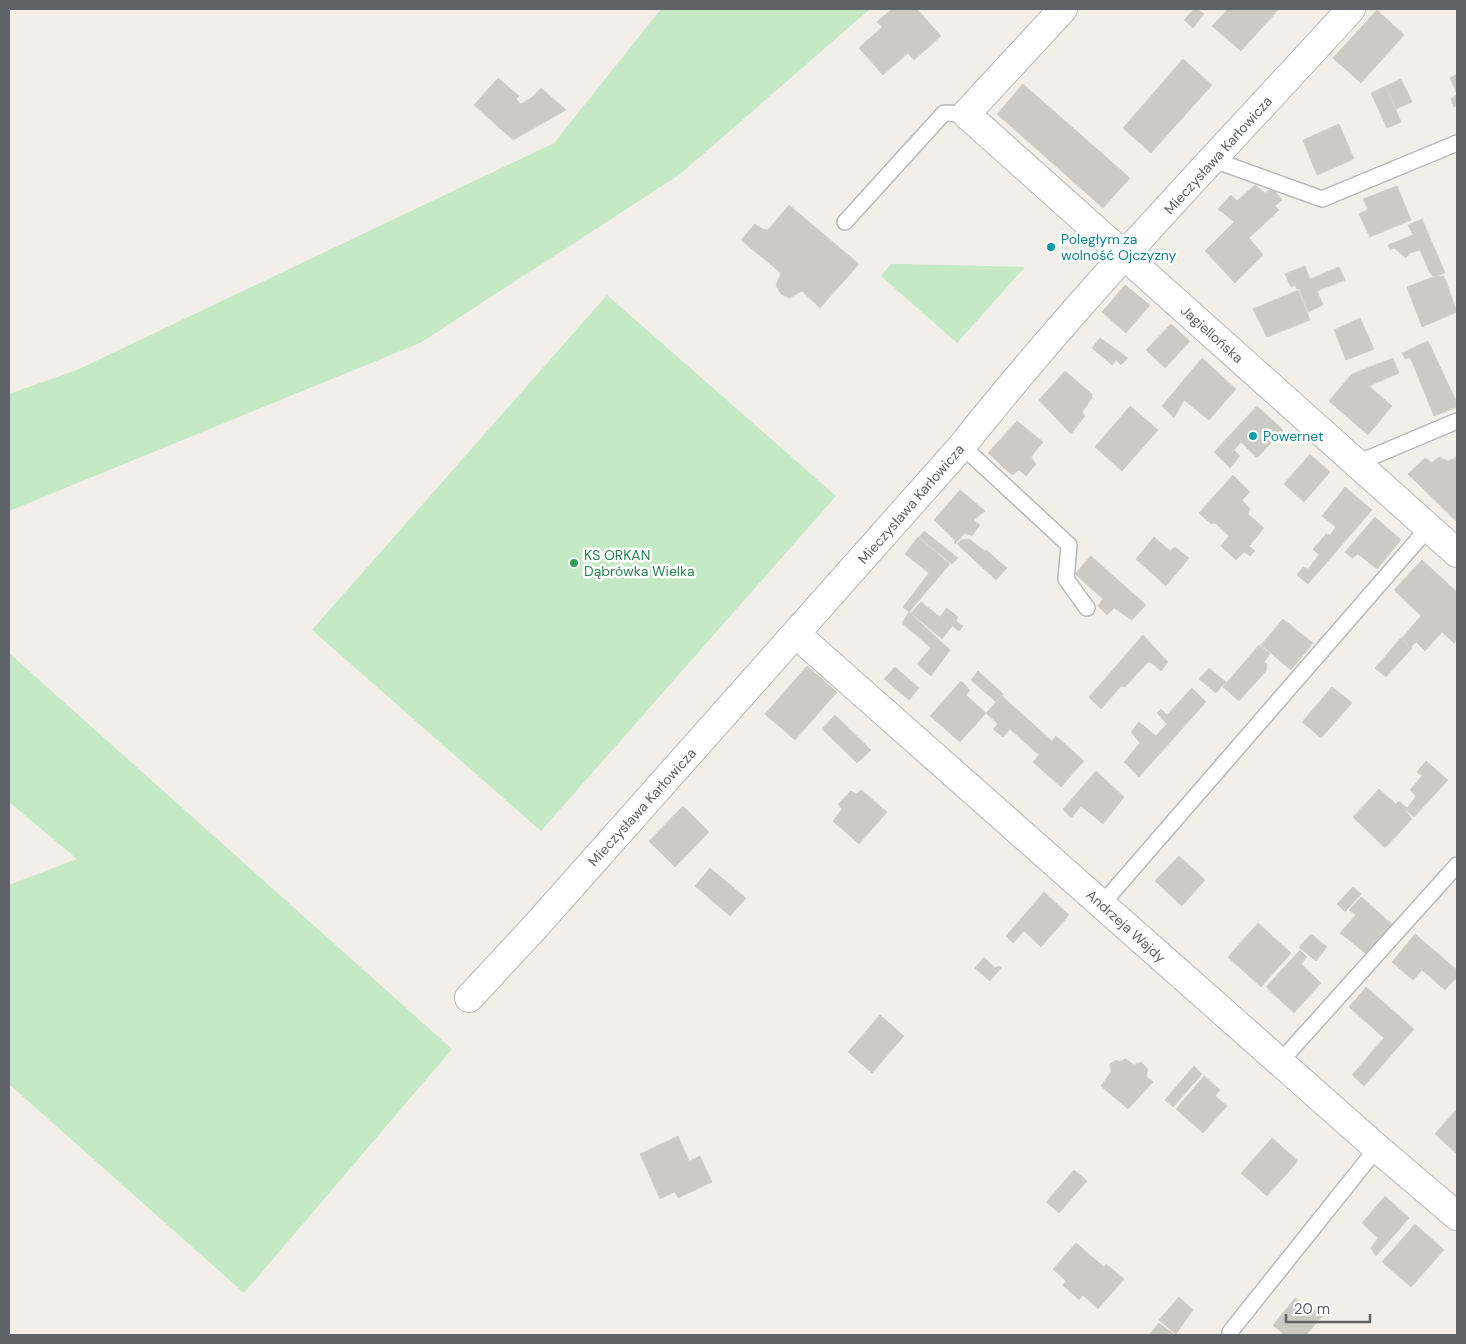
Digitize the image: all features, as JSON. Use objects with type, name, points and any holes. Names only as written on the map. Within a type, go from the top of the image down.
[{"type":"street","points":[[966,114],[1064,9]]},
{"type":"street","name":"Mieczysława Karłowicza","points":[[469,998],[796,634],[962,446],[1004,393],[1126,256],[1351,9]]},
{"type":"street","name":"Jagiellońska","points":[[966,114],[1355,464],[1456,551]]},
{"type":"street","name":"Andrzeja Wajdy","points":[[796,634],[1377,1148],[1457,1216]]},
{"type":"lane","points":[[845,222],[944,113],[966,114]]},
{"type":"lane","points":[[1214,160],[1322,199],[1457,143]]},
{"type":"lane","points":[[1355,464],[1457,421]]},
{"type":"lane","points":[[962,446],[1069,545],[1066,579],[1088,608]]},
{"type":"lane","points":[[1102,904],[1430,527]]},
{"type":"lane","points":[[1280,1062],[1457,865]]},
{"type":"lane","points":[[1230,1332],[1377,1148]]},
{"type":"green space","points":[[661,9],[870,9],[679,175],[420,343],[9,511],[9,394],[77,370],[554,143]]},
{"type":"green space","points":[[891,264],[1025,267],[957,343],[881,276]]},
{"type":"green space","name":"KS ORKAN Dąbrówka Wielka","points":[[607,295],[836,496],[541,831],[312,630]]},
{"type":"green space","points":[[9,653],[452,1049],[244,1293],[9,1084],[9,885],[77,859],[9,802]]},
{"type":"building","points":[[892,9],[917,9],[941,36],[914,60],[908,53],[883,75],[859,48],[882,27],[877,22]]},
{"type":"building","points":[[1194,9],[1204,14],[1193,28],[1184,20]]},
{"type":"building","points":[[1228,9],[1279,9],[1241,51],[1212,26]]},
{"type":"building","points":[[1377,10],[1404,35],[1361,83],[1333,58]]},
{"type":"building","points":[[1183,59],[1212,85],[1151,153],[1123,128]]},
{"type":"building","points":[[1457,74],[1457,94],[1450,78]]},
{"type":"building","points":[[498,78],[519,96],[516,99],[521,104],[531,98],[541,88],[566,110],[513,140],[474,105]]},
{"type":"building","points":[[1401,79],[1412,102],[1396,109],[1386,86]]},
{"type":"building","points":[[1023,84],[1130,178],[1103,208],[997,114]]},
{"type":"building","points":[[1386,86],[1401,122],[1387,128],[1371,93]]},
{"type":"building","points":[[1457,94],[1457,105],[1454,107],[1451,99]]},
{"type":"building","points":[[1339,124],[1354,159],[1317,175],[1303,140]]},
{"type":"building","points":[[1255,185],[1265,193],[1272,188],[1282,200],[1275,206],[1279,210],[1249,238],[1263,255],[1235,283],[1205,251],[1234,222],[1218,209],[1231,195],[1237,201]]},
{"type":"building","points":[[1397,186],[1411,220],[1370,237],[1359,214],[1368,209],[1363,199]]},
{"type":"building","points":[[789,205],[859,264],[820,308],[802,291],[789,298],[781,294],[776,285],[781,273],[741,240],[755,224],[768,230]]},
{"type":"building","points":[[1422,219],[1445,273],[1434,277],[1430,273],[1420,250],[1410,253],[1406,258],[1394,248],[1390,250],[1388,245],[1413,235],[1408,225]]},
{"type":"building","points":[[1305,266],[1310,279],[1339,267],[1345,280],[1317,291],[1323,305],[1308,312],[1299,289],[1295,285],[1291,287],[1285,274]]},
{"type":"building","points":[[1444,276],[1457,312],[1422,327],[1407,287],[1433,277]]},
{"type":"building","points":[[1125,285],[1150,305],[1126,333],[1102,312]]},
{"type":"building","points":[[1298,290],[1310,320],[1267,337],[1253,309]]},
{"type":"building","points":[[1360,318],[1374,349],[1346,360],[1334,330]]},
{"type":"building","points":[[1171,324],[1190,341],[1165,368],[1146,350]]},
{"type":"building","points":[[1100,338],[1128,358],[1121,365],[1116,360],[1112,365],[1092,348]]},
{"type":"building","points":[[1428,341],[1457,403],[1457,407],[1434,416],[1410,357],[1405,359],[1402,353]]},
{"type":"building","points":[[1202,358],[1236,389],[1209,420],[1184,400],[1174,418],[1162,406]]},
{"type":"building","points":[[1393,358],[1399,373],[1369,386],[1392,406],[1368,435],[1329,401],[1352,374]]},
{"type":"building","points":[[1065,371],[1092,394],[1092,398],[1082,412],[1085,416],[1071,434],[1039,400]]},
{"type":"building","points":[[1130,406],[1158,430],[1122,471],[1095,447]]},
{"type":"building","name":"Powernet","points":[[1257,406],[1283,430],[1257,458],[1241,442],[1234,450],[1240,456],[1230,468],[1214,452]]},
{"type":"building","points":[[1017,421],[1043,442],[1031,457],[1036,464],[1026,476],[1019,470],[1012,475],[988,453]]},
{"type":"building","points":[[1310,454],[1330,472],[1304,502],[1284,484]]},
{"type":"building","points":[[1439,457],[1448,461],[1457,457],[1457,522],[1408,474],[1425,458],[1432,463]]},
{"type":"building","points":[[1233,475],[1250,492],[1242,500],[1250,509],[1248,514],[1264,528],[1249,546],[1255,551],[1250,556],[1244,552],[1236,560],[1221,546],[1229,536],[1215,523],[1211,524],[1199,513]]},
{"type":"building","points":[[1345,487],[1372,510],[1308,584],[1297,575],[1303,567],[1308,569],[1319,555],[1313,549],[1326,534],[1330,535],[1336,527],[1322,516]]},
{"type":"building","points":[[960,490],[985,511],[974,520],[980,525],[972,536],[965,533],[955,544],[954,539],[934,520]]},
{"type":"building","points":[[1375,517],[1401,540],[1377,569],[1358,554],[1352,558],[1345,552]]},
{"type":"building","points":[[924,531],[958,558],[952,564],[919,537]]},
{"type":"building","points":[[918,537],[950,564],[909,612],[903,607],[929,573],[905,554]]},
{"type":"building","points":[[1154,537],[1170,551],[1175,547],[1189,558],[1166,586],[1136,559]]},
{"type":"building","points":[[969,539],[986,550],[1007,568],[996,580],[957,544],[961,540]]},
{"type":"building","points":[[1091,556],[1146,605],[1132,620],[1114,608],[1107,615],[1098,606],[1103,599],[1075,574]]},
{"type":"building","points":[[1422,560],[1457,592],[1457,639],[1454,643],[1442,632],[1425,651],[1416,642],[1411,647],[1402,638],[1421,616],[1394,590]]},
{"type":"building","points":[[921,602],[940,617],[947,608],[958,617],[956,621],[963,626],[959,631],[952,626],[942,639],[911,613]]},
{"type":"building","points":[[909,612],[950,650],[931,676],[917,664],[931,648],[902,623]]},
{"type":"building","points":[[1283,619],[1313,643],[1291,670],[1261,645]]},
{"type":"building","points":[[1143,635],[1168,662],[1161,671],[1148,662],[1125,687],[1121,686],[1101,709],[1089,697]]},
{"type":"building","points":[[1401,638],[1412,648],[1386,677],[1375,668]]},
{"type":"building","points":[[1259,645],[1270,654],[1264,662],[1267,664],[1266,671],[1239,701],[1223,687]]},
{"type":"building","points":[[807,666],[837,692],[795,740],[765,714]]},
{"type":"building","points":[[895,667],[919,688],[909,700],[884,679]]},
{"type":"building","points":[[1209,668],[1226,682],[1216,693],[1199,679]]},
{"type":"building","points":[[978,671],[1003,694],[996,702],[971,680]]},
{"type":"building","points":[[961,681],[970,690],[966,695],[986,713],[960,742],[930,716]]},
{"type":"building","points":[[1332,687],[1352,703],[1321,738],[1302,722]]},
{"type":"building","points":[[1192,688],[1206,702],[1139,777],[1124,762],[1140,743],[1131,732],[1139,722],[1156,736],[1167,724],[1157,713],[1161,709],[1167,715]]},
{"type":"building","points":[[1002,696],[1052,741],[1056,736],[1084,761],[1061,787],[1033,762],[1039,755],[1010,729],[1003,737],[993,729],[998,724],[986,713]]},
{"type":"building","points":[[835,715],[871,750],[857,763],[822,729]]},
{"type":"building","points":[[1426,761],[1448,780],[1414,817],[1406,810],[1416,796],[1410,790],[1422,776],[1417,772]]},
{"type":"building","points":[[1096,771],[1124,797],[1103,824],[1081,806],[1071,818],[1063,809]]},
{"type":"building","points":[[1379,789],[1396,804],[1399,801],[1407,808],[1405,810],[1412,819],[1385,848],[1353,817]]},
{"type":"building","points":[[861,790],[887,812],[859,844],[833,821],[842,809],[838,804],[851,791],[856,794]]},
{"type":"building","points":[[683,806],[709,832],[675,867],[649,841]]},
{"type":"building","points":[[1179,856],[1205,880],[1182,906],[1155,881]]},
{"type":"building","points":[[710,868],[746,898],[730,916],[695,886]]},
{"type":"building","points":[[1353,887],[1361,894],[1345,912],[1337,904]]},
{"type":"building","points":[[1044,892],[1069,915],[1041,947],[1024,931],[1013,943],[1006,936]]},
{"type":"building","points":[[1361,897],[1394,926],[1368,955],[1340,933],[1356,915],[1349,910]]},
{"type":"building","points":[[1258,923],[1291,953],[1261,987],[1228,957]]},
{"type":"building","points":[[1311,934],[1327,947],[1316,961],[1299,947]]},
{"type":"building","points":[[1415,934],[1457,970],[1457,977],[1445,990],[1422,970],[1413,980],[1392,962]]},
{"type":"building","points":[[1300,950],[1307,957],[1301,964],[1321,983],[1294,1013],[1266,987]]},
{"type":"building","points":[[984,957],[995,968],[999,966],[1001,968],[990,981],[975,968]]},
{"type":"building","points":[[1366,987],[1414,1029],[1364,1086],[1352,1075],[1384,1038],[1349,1007]]},
{"type":"building","points":[[880,1015],[904,1036],[872,1073],[848,1052]]},
{"type":"building","points":[[1126,1059],[1134,1065],[1141,1062],[1148,1069],[1146,1076],[1153,1082],[1128,1109],[1101,1086],[1111,1072],[1110,1064],[1116,1060],[1119,1062]]},
{"type":"building","points":[[1194,1066],[1202,1074],[1173,1107],[1165,1100]]},
{"type":"building","points":[[1204,1076],[1220,1090],[1215,1096],[1227,1106],[1203,1133],[1176,1109]]},
{"type":"building","points":[[1457,1109],[1457,1154],[1435,1134]]},
{"type":"building","points":[[678,1136],[689,1161],[700,1156],[712,1182],[678,1198],[675,1192],[660,1199],[640,1154]]},
{"type":"building","points":[[1272,1138],[1298,1161],[1267,1196],[1241,1173]]},
{"type":"building","points":[[1074,1170],[1087,1181],[1059,1213],[1046,1202]]},
{"type":"building","points":[[1385,1196],[1409,1218],[1376,1256],[1371,1248],[1378,1238],[1362,1223]]},
{"type":"building","points":[[1415,1224],[1444,1250],[1411,1287],[1382,1262]]},
{"type":"building","points":[[1076,1243],[1104,1267],[1106,1264],[1124,1279],[1098,1309],[1083,1295],[1079,1300],[1063,1285],[1066,1281],[1053,1269]]},
{"type":"building","points":[[1179,1297],[1193,1310],[1176,1334],[1159,1320]]},
{"type":"building","points":[[1295,1298],[1312,1313],[1320,1305],[1327,1311],[1306,1335],[1285,1335],[1273,1325]]},
{"type":"building","points":[[1159,1323],[1175,1335],[1149,1335]]},
{"type":"place","name":"Poległym za wolność Ojczyzny","points":[[1051,247]]},
{"type":"place","name":"Powernet","points":[[1253,436]]},
{"type":"place","name":"KS ORKAN Dąbrówka Wielka","points":[[574,563]]}]
